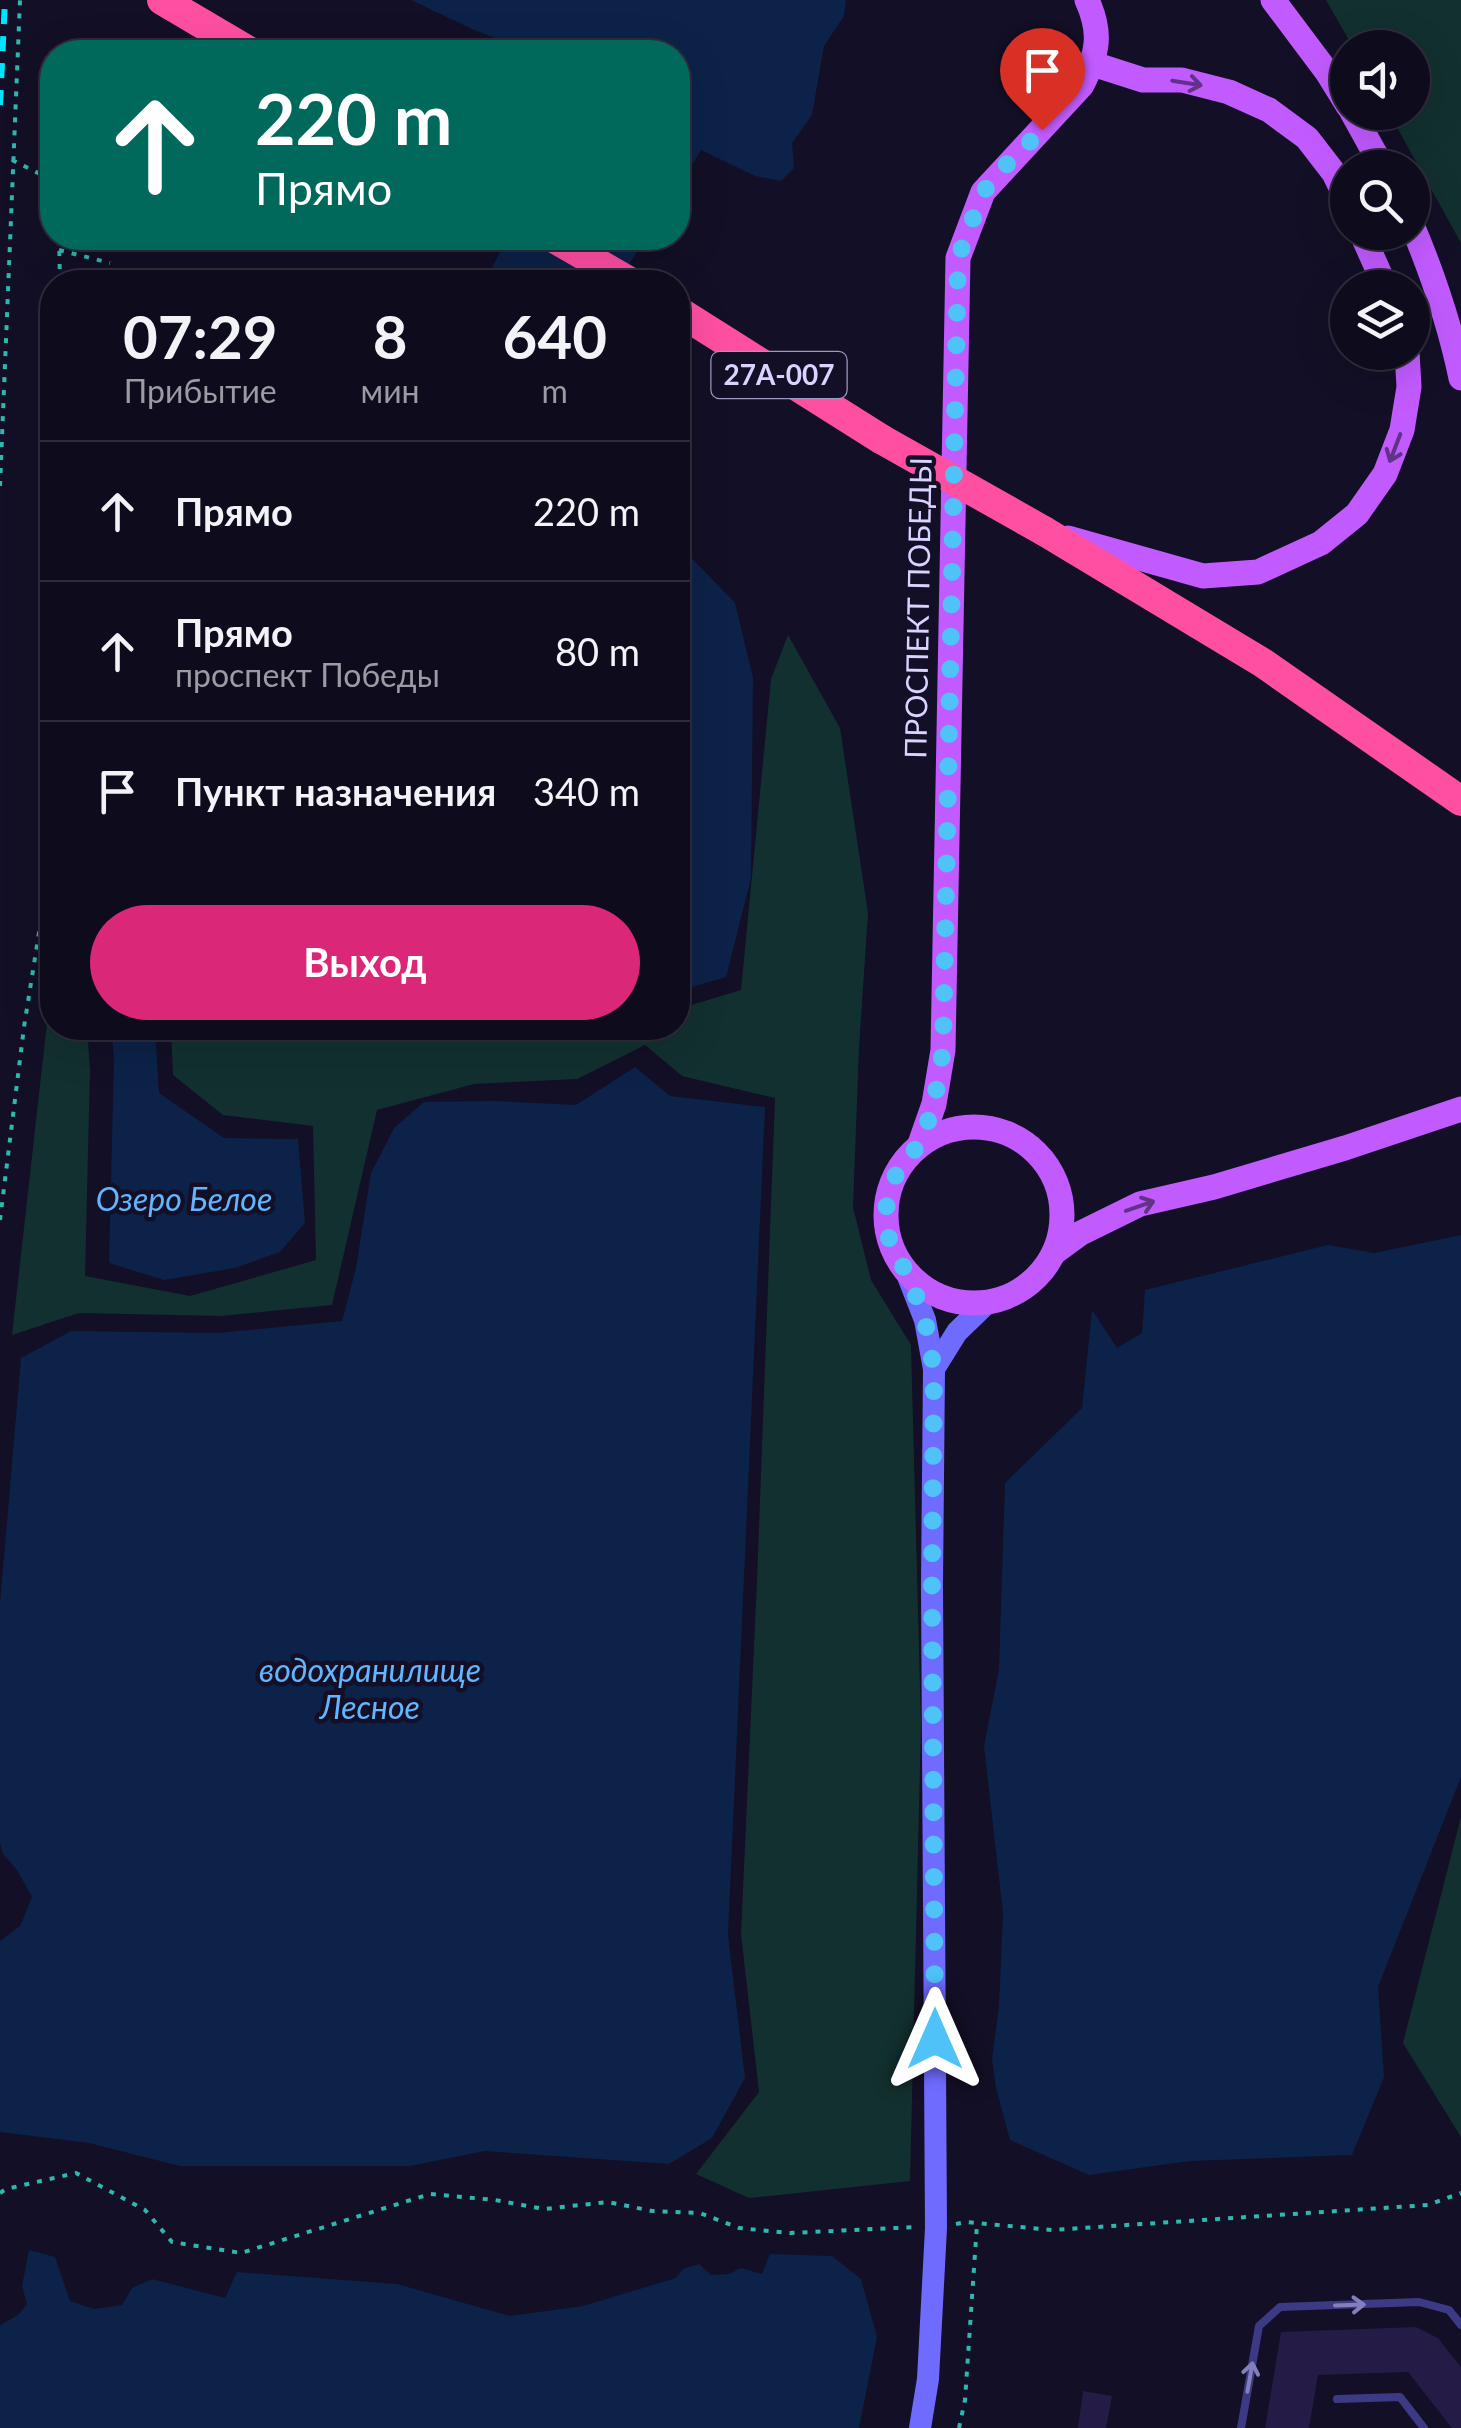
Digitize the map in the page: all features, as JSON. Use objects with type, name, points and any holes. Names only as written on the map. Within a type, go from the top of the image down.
[{"type":"highway","points":[[162,0],[230,40]]},
{"type":"highway","points":[[575,250],[609,270]]},
{"type":"highway","name":"27А-007","points":[[690,319],[881,439],[1169,604],[1263,663],[1461,801]]},
{"type":"main road","points":[[1087,0],[1096,19],[1097,43],[1092,64],[1142,80],[1182,80],[1229,92],[1269,110],[1306,138],[1330,168]]},
{"type":"main road","points":[[1273,0],[1330,77]]},
{"type":"main road","name":"ПРОСПЕКТ ПОБЕДЫ","points":[[920,1144],[934,1104],[943,1050],[946,982],[958,258],[983,192],[1082,85],[1092,64]]},
{"type":"main road","points":[[1422,250],[1461,378]]},
{"type":"main road","points":[[1044,532],[1203,576],[1258,572],[1320,543],[1357,514],[1385,474],[1402,430],[1410,387],[1409,370]]},
{"type":"main road","points":[[1055,1252],[1082,1232],[1140,1204],[1345,1148],[1461,1109]]},
{"type":"main road","points":[[974,1126],[1004,1130],[1029,1145],[1050,1168],[1060,1194],[1062,1224],[1055,1252],[1027,1286],[987,1304],[958,1303],[930,1293],[908,1274],[892,1250],[885,1222],[888,1192],[900,1166],[920,1144],[945,1130],[974,1126]]},
{"type":"street","points":[[908,1274],[925,1320],[934,1370],[936,2228],[928,2379],[920,2428]]},
{"type":"street","points":[[934,1370],[957,1332],[987,1304]]},
{"type":"lane","points":[[1241,2428],[1259,2326],[1280,2307],[1419,2302],[1449,2310],[1461,2326]]},
{"type":"lane","points":[[1336,2399],[1400,2397],[1424,2428]]},
{"type":"path","points":[[0,486],[20,0]]},
{"type":"path","points":[[12,160],[40,174]]},
{"type":"path","points":[[60,270],[59,250],[110,263]]},
{"type":"path","points":[[0,1220],[40,926]]},
{"type":"path","points":[[0,2193],[76,2173],[145,2210],[172,2242],[241,2254],[430,2194],[544,2209],[608,2202],[652,2210],[700,2212],[740,2228],[790,2233],[936,2228],[966,2222],[1052,2230],[1428,2206],[1461,2193]]},
{"type":"path","points":[[959,2428],[978,2223]]},
{"type":"green space","points":[[1326,0],[1461,0],[1461,243],[1430,187],[1430,150],[1409,150],[1398,130],[1430,130],[1430,30],[1343,30]]},
{"type":"green space","points":[[788,635],[840,728],[868,913],[853,1207],[871,1280],[911,1345],[921,1725],[910,2181],[749,2198],[696,2174],[759,2092],[741,1934],[775,1098],[682,1076],[645,1045],[577,1079],[474,1084],[377,1110],[332,1305],[222,1316],[79,1313],[12,1335],[45,1040],[88,1040],[85,1276],[190,1296],[316,1260],[313,1126],[223,1115],[173,1075],[172,1040],[690,1040],[690,1005],[741,990],[771,679]]},
{"type":"green space","points":[[1461,1817],[1461,2137],[1403,2043]]},
{"type":"water","points":[[411,0],[846,0],[844,16],[824,46],[812,115],[792,143],[794,168],[781,181],[755,176],[701,150],[690,168],[690,40],[500,40]]},
{"type":"water","points":[[501,250],[638,250],[626,269],[603,260],[580,270],[491,270]]},
{"type":"water","points":[[690,556],[735,603],[753,678],[751,878],[726,977],[690,988]]},
{"type":"water","name":"Озеро Белое","points":[[112,1040],[156,1040],[159,1093],[224,1138],[298,1139],[305,1223],[280,1252],[235,1268],[164,1280],[109,1263]]},
{"type":"water","name":"водохранилище Лесное","points":[[635,1067],[670,1096],[765,1107],[728,1935],[745,2078],[712,2138],[669,2164],[485,2151],[410,2166],[180,2166],[89,2143],[0,2132],[0,1941],[20,1926],[32,1897],[3,1854],[0,1843],[0,1604],[21,1358],[71,1331],[218,1333],[342,1321],[356,1268],[371,1173],[394,1128],[424,1102],[576,1105]]},
{"type":"water","points":[[1461,1235],[1461,1777],[1378,1987],[1384,2077],[1352,2155],[1190,2161],[1089,2175],[1010,2140],[992,2059],[1003,1913],[984,1746],[999,1669],[1005,1483],[1082,1408],[1092,1310],[1117,1348],[1142,1333],[1145,1290],[1328,1245],[1374,1253]]},
{"type":"water","points":[[29,2250],[55,2257],[70,2301],[94,2309],[122,2305],[132,2288],[152,2279],[225,2298],[237,2272],[397,2284],[510,2316],[583,2306],[676,2278],[683,2269],[699,2264],[711,2275],[729,2274],[741,2268],[762,2274],[770,2254],[832,2256],[861,2279],[877,2337],[859,2428],[0,2428],[0,2325],[18,2315],[27,2304],[22,2286]]},
{"type":"building","points":[[1416,2327],[1438,2338],[1461,2367],[1461,2428],[1452,2428],[1408,2372],[1318,2375],[1309,2428],[1265,2428],[1281,2332]]},
{"type":"building","points":[[1083,2391],[1112,2396],[1106,2428],[1078,2428]]},
{"type":"railway","points":[[0,105],[5,0]]},
{"type":"route","points":[[935,2039],[934,1370],[925,1320],[908,1274],[892,1250],[885,1222],[888,1192],[900,1166],[920,1144],[934,1104],[943,1050],[958,258],[983,192],[1042,130]]}]
